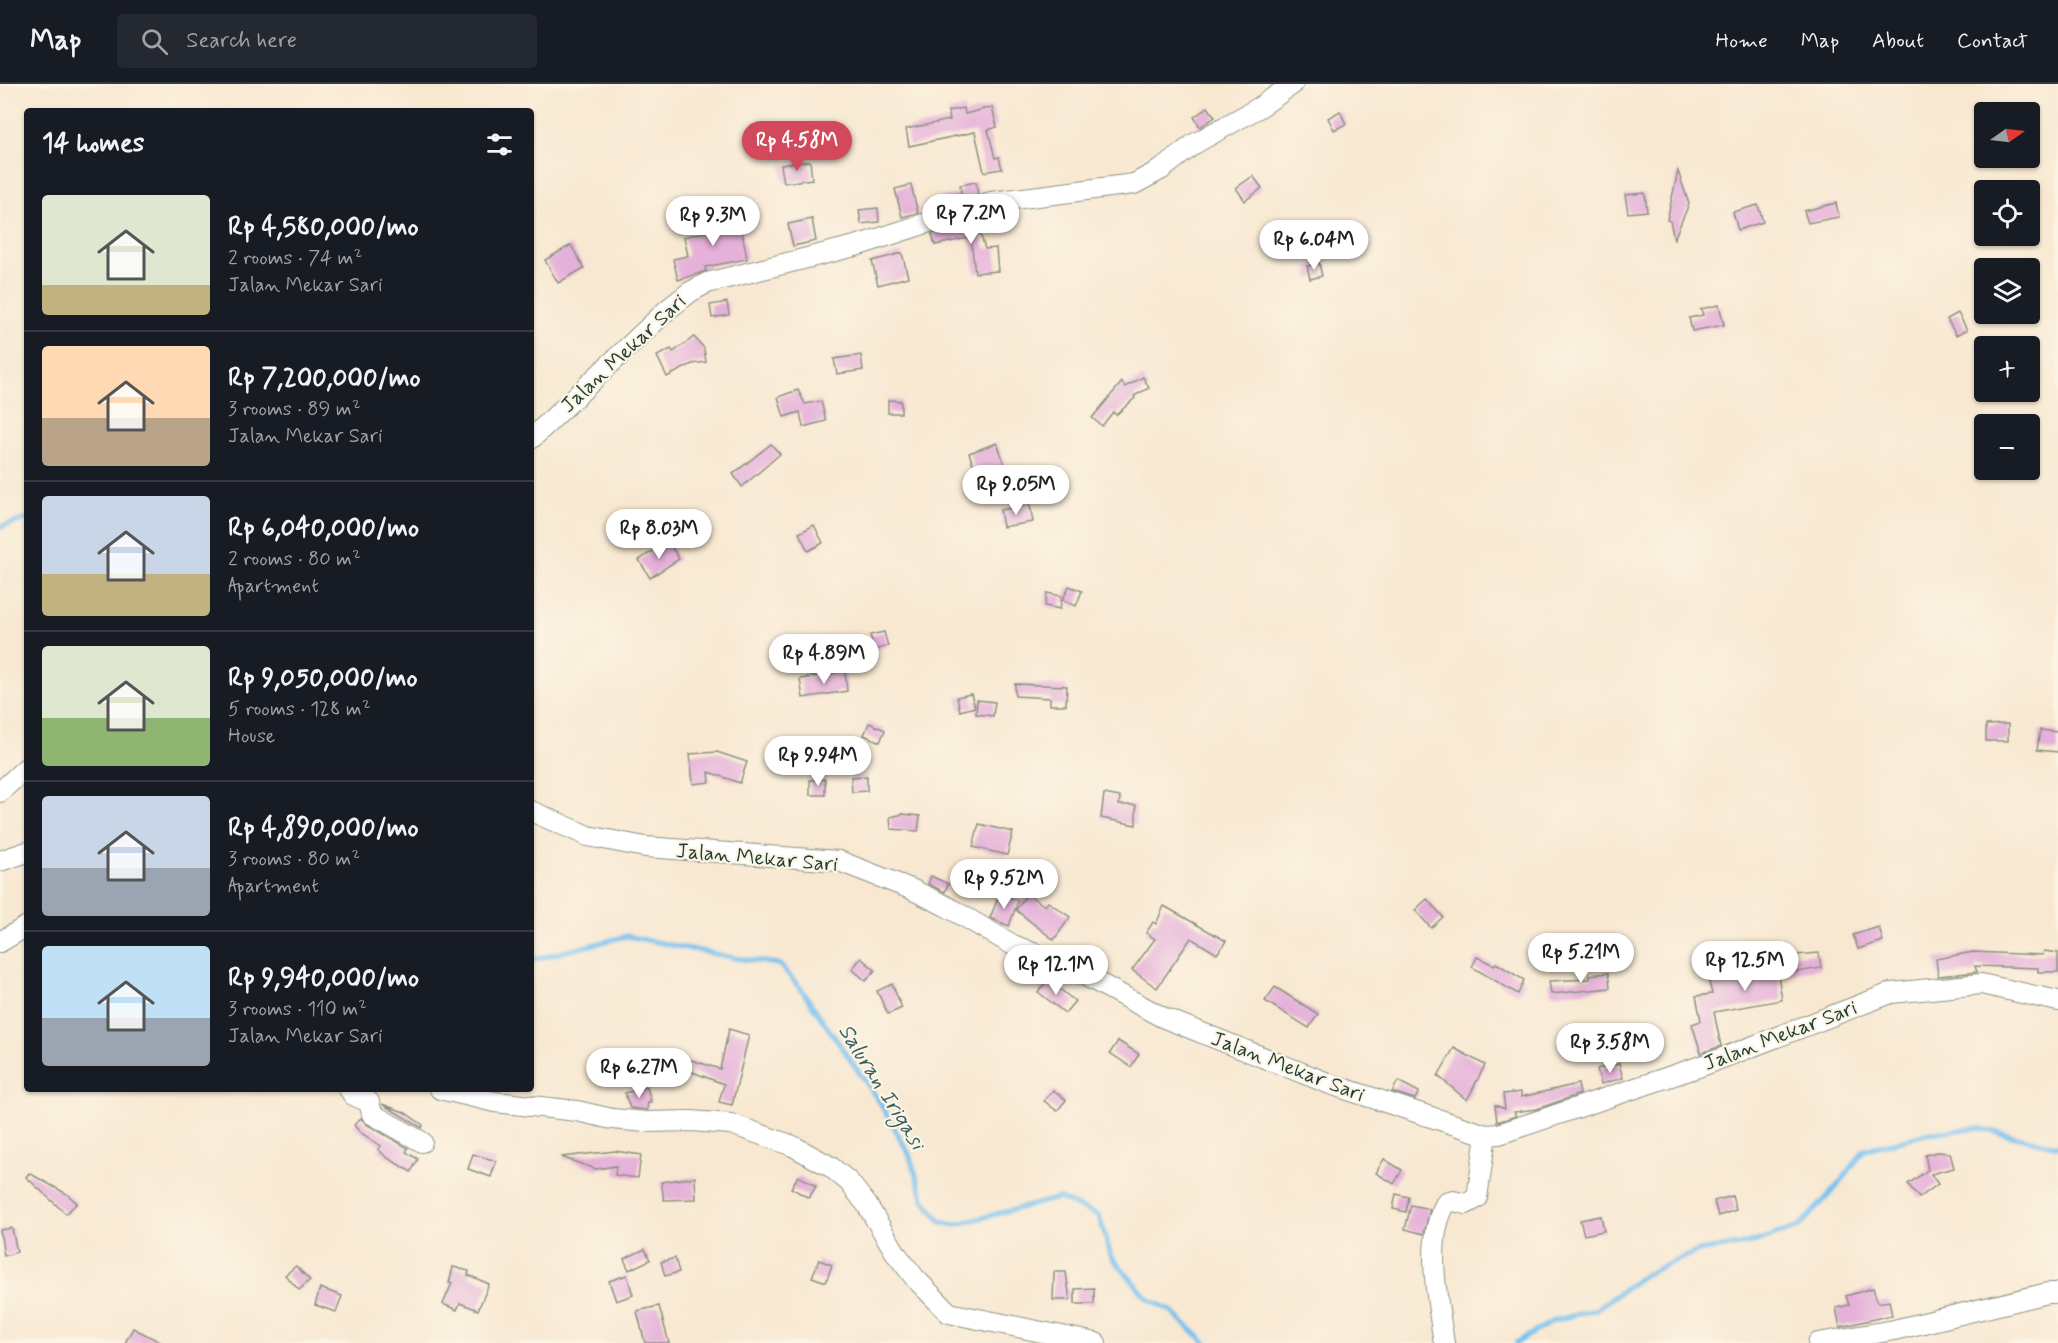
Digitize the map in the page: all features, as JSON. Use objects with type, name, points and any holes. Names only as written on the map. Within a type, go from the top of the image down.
[{"type":"street","name":"Jalan Mekar Sari","points":[[534,436],[666,310],[690,292],[707,283],[859,245],[991,202],[1134,184],[1162,169],[1194,144],[1260,107],[1293,84]]},
{"type":"street","points":[[0,792],[24,770]]},
{"type":"street","name":"Jalan Mekar Sari","points":[[534,812],[588,836],[645,847],[839,861],[884,881],[911,889],[946,906],[1012,945],[1073,969],[1162,1017],[1330,1084],[1486,1135],[1499,1134],[1707,1064],[1859,1003],[1891,993],[1981,984],[2058,1000]]},
{"type":"street","points":[[0,861],[24,853]]},
{"type":"street","points":[[0,942],[24,928]]},
{"type":"street","points":[[351,1092],[354,1096],[369,1102],[372,1114],[422,1142]]},
{"type":"street","points":[[453,1092],[495,1102],[577,1111],[612,1119],[731,1124],[793,1146],[831,1167],[849,1182],[867,1205],[909,1270],[949,1313],[1096,1343]]},
{"type":"street","points":[[1444,1343],[1434,1259],[1436,1239],[1446,1203],[1453,1201],[1466,1204],[1476,1197],[1486,1135]]},
{"type":"street","points":[[1818,1343],[1894,1330],[2048,1293],[2058,1293]]},
{"type":"building","points":[[992,107],[997,127],[988,130],[995,158],[999,157],[1002,169],[984,172],[975,132],[909,146],[906,129],[950,120],[948,111],[964,108],[965,114]]},
{"type":"building","points":[[1208,107],[1215,117],[1200,127],[1194,117]]},
{"type":"building","points":[[1340,111],[1346,124],[1334,130],[1328,118]]},
{"type":"building","points":[[810,161],[812,179],[784,183],[781,165]]},
{"type":"building","points":[[1678,171],[1689,204],[1674,239],[1670,221],[1667,220]]},
{"type":"building","points":[[1253,176],[1262,188],[1245,201],[1236,188]]},
{"type":"building","points":[[976,182],[978,194],[928,210],[926,202],[961,193],[960,185]]},
{"type":"building","points":[[911,185],[918,213],[902,217],[895,189]]},
{"type":"building","points":[[1645,193],[1647,211],[1628,213],[1625,195]]},
{"type":"building","points":[[1836,203],[1839,217],[1808,223],[1804,211]]},
{"type":"building","points":[[1758,205],[1763,222],[1738,230],[1733,212]]},
{"type":"building","points":[[878,208],[879,222],[861,224],[859,210]]},
{"type":"building","points":[[738,210],[747,259],[705,267],[706,271],[678,280],[673,259],[688,256],[684,237],[717,229],[714,214]]},
{"type":"building","points":[[812,219],[816,241],[793,246],[788,224]]},
{"type":"building","points":[[976,220],[985,249],[996,248],[998,271],[975,273],[971,240],[968,238],[935,245],[932,234]]},
{"type":"building","points":[[571,245],[584,268],[558,283],[545,260]]},
{"type":"building","points":[[902,253],[908,277],[878,285],[872,261]]},
{"type":"building","points":[[1319,263],[1322,276],[1310,279],[1307,266]]},
{"type":"building","points":[[727,302],[729,315],[712,318],[710,305]]},
{"type":"building","points":[[1719,305],[1724,325],[1692,331],[1689,318],[1703,315],[1701,309]]},
{"type":"building","points":[[1958,313],[1967,330],[1956,335],[1947,319]]},
{"type":"building","points":[[694,337],[704,348],[706,362],[692,364],[667,377],[657,356],[671,349],[673,352]]},
{"type":"building","points":[[861,355],[863,370],[837,374],[834,359]]},
{"type":"building","points":[[1143,377],[1149,388],[1134,396],[1135,398],[1116,415],[1113,412],[1102,426],[1092,418],[1122,382],[1125,387]]},
{"type":"building","points":[[798,390],[805,404],[821,401],[826,421],[803,427],[800,412],[784,417],[778,397]]},
{"type":"building","points":[[888,400],[901,401],[901,413],[888,413]]},
{"type":"building","points":[[997,443],[1007,470],[979,480],[969,453]]},
{"type":"building","points":[[771,444],[780,454],[742,487],[733,474]]},
{"type":"building","points":[[1030,505],[1033,522],[1003,527],[1000,510]]},
{"type":"building","points":[[814,525],[823,543],[808,551],[799,533]]},
{"type":"building","points":[[668,541],[679,559],[650,578],[639,560]]},
{"type":"building","points":[[1069,586],[1082,591],[1076,606],[1063,600]]},
{"type":"building","points":[[1047,593],[1062,596],[1060,609],[1045,606]]},
{"type":"building","points":[[884,632],[888,646],[874,650],[870,635]]},
{"type":"building","points":[[845,671],[847,691],[803,698],[800,679]]},
{"type":"building","points":[[1015,684],[1067,686],[1066,705],[1050,705],[1050,698],[1015,696]]},
{"type":"building","points":[[971,694],[975,707],[960,711],[957,697]]},
{"type":"building","points":[[977,700],[995,702],[993,716],[976,714]]},
{"type":"building","points":[[869,723],[885,730],[880,742],[864,735]]},
{"type":"building","points":[[2008,724],[2008,741],[1986,741],[1986,725]]},
{"type":"building","points":[[2040,730],[2058,732],[2058,752],[2037,750]]},
{"type":"building","points":[[717,752],[747,762],[740,783],[709,772],[710,782],[693,784],[690,754]]},
{"type":"building","points":[[867,776],[867,791],[852,792],[851,777]]},
{"type":"building","points":[[825,779],[825,795],[810,795],[810,780]]},
{"type":"building","points":[[1104,794],[1120,797],[1119,805],[1136,805],[1136,825],[1101,818]]},
{"type":"building","points":[[903,814],[920,816],[918,831],[891,829],[890,817]]},
{"type":"building","points":[[979,824],[1013,832],[1007,855],[973,847]]},
{"type":"building","points":[[931,876],[948,884],[945,892],[928,884]]},
{"type":"building","points":[[1000,893],[1018,901],[1009,926],[990,918]]},
{"type":"building","points":[[1027,894],[1045,906],[1048,902],[1070,917],[1054,940],[1016,910]]},
{"type":"building","points":[[1427,899],[1443,917],[1431,928],[1415,910]]},
{"type":"building","points":[[1164,906],[1226,941],[1217,954],[1191,938],[1157,988],[1132,970],[1155,939],[1146,933],[1153,922],[1156,924]]},
{"type":"building","points":[[1879,927],[1883,941],[1858,949],[1853,935]]},
{"type":"building","points":[[2044,951],[2058,953],[2058,972],[2038,972],[2038,968],[1975,966],[1977,972],[1938,976],[1936,959],[1973,952],[2043,955]]},
{"type":"building","points":[[1819,953],[1821,968],[1778,975],[1782,1000],[1714,1012],[1721,1046],[1701,1053],[1692,1024],[1701,1021],[1696,996],[1712,994],[1708,977],[1796,955]]},
{"type":"building","points":[[1477,957],[1494,965],[1496,963],[1524,980],[1518,994],[1472,967]]},
{"type":"building","points":[[861,958],[875,970],[866,981],[852,969]]},
{"type":"building","points":[[1020,961],[1036,970],[1029,980],[1014,970]]},
{"type":"building","points":[[1608,973],[1610,988],[1551,994],[1549,981],[1590,979],[1590,975]]},
{"type":"building","points":[[1048,980],[1075,1001],[1065,1013],[1038,992]]},
{"type":"building","points":[[892,984],[902,1008],[888,1014],[877,991]]},
{"type":"building","points":[[1275,987],[1318,1014],[1309,1028],[1265,1001]]},
{"type":"building","points":[[729,1029],[749,1035],[732,1105],[719,1102],[724,1084],[687,1070],[691,1060],[720,1069]]},
{"type":"building","points":[[1118,1041],[1139,1054],[1131,1067],[1110,1053]]},
{"type":"building","points":[[1454,1048],[1485,1065],[1467,1100],[1438,1076]]},
{"type":"building","points":[[1619,1064],[1623,1078],[1601,1084],[1597,1069]]},
{"type":"building","points":[[1398,1081],[1419,1092],[1415,1099],[1392,1092]]},
{"type":"building","points":[[1578,1084],[1580,1094],[1537,1109],[1514,1112],[1516,1116],[1497,1122],[1495,1105],[1505,1109],[1503,1094],[1521,1092],[1521,1097]]},
{"type":"building","points":[[647,1087],[651,1102],[648,1102],[647,1110],[630,1108],[625,1093]]},
{"type":"building","points":[[1053,1090],[1066,1100],[1057,1111],[1044,1101]]},
{"type":"building","points":[[382,1104],[404,1112],[423,1125],[422,1128]]},
{"type":"building","points":[[361,1118],[366,1124],[408,1148],[406,1152],[418,1159],[411,1172],[386,1157],[378,1149],[381,1146],[360,1132],[354,1125]]},
{"type":"building","points":[[615,1151],[641,1155],[638,1178],[615,1175],[616,1166],[596,1169],[561,1157]]},
{"type":"building","points":[[1937,1152],[1950,1153],[1954,1168],[1931,1174],[1938,1184],[1919,1198],[1908,1184],[1928,1170],[1925,1155]]},
{"type":"building","points":[[473,1154],[496,1161],[491,1177],[468,1169]]},
{"type":"building","points":[[1384,1159],[1402,1170],[1394,1184],[1376,1173]]},
{"type":"building","points":[[29,1173],[67,1194],[77,1203],[66,1214],[26,1177]]},
{"type":"building","points":[[798,1176],[816,1186],[809,1198],[791,1188]]},
{"type":"building","points":[[695,1177],[696,1199],[664,1200],[661,1182]]},
{"type":"building","points":[[1396,1194],[1409,1197],[1406,1212],[1393,1209]]},
{"type":"building","points":[[1732,1196],[1736,1210],[1718,1216],[1714,1201]]},
{"type":"building","points":[[1411,1205],[1430,1209],[1424,1234],[1405,1229]]},
{"type":"building","points":[[1601,1216],[1604,1231],[1584,1235],[1580,1220]]},
{"type":"building","points":[[12,1228],[17,1252],[4,1256],[0,1230]]},
{"type":"building","points":[[645,1249],[650,1260],[629,1270],[624,1259]]},
{"type":"building","points":[[675,1258],[679,1272],[665,1276],[661,1262]]},
{"type":"building","points":[[819,1260],[832,1265],[826,1282],[812,1277]]},
{"type":"building","points":[[296,1266],[310,1280],[299,1290],[285,1275]]},
{"type":"building","points":[[453,1267],[469,1271],[468,1275],[489,1284],[478,1310],[460,1303],[457,1310],[443,1304],[452,1283],[449,1283]]},
{"type":"building","points":[[1054,1272],[1066,1272],[1070,1300],[1053,1300]]},
{"type":"building","points":[[627,1275],[633,1295],[616,1301],[609,1281]]},
{"type":"building","points":[[320,1288],[342,1296],[336,1312],[315,1305]]},
{"type":"building","points":[[1094,1288],[1094,1304],[1075,1304],[1075,1289]]},
{"type":"building","points":[[1873,1288],[1878,1303],[1889,1301],[1892,1315],[1840,1327],[1836,1308],[1849,1305],[1846,1296]]},
{"type":"building","points":[[659,1306],[669,1343],[645,1343],[637,1311]]},
{"type":"building","points":[[133,1328],[162,1343],[125,1343]]},
{"type":"waterway","name":"Saluran Irigasi","points":[[0,527],[24,520]]},
{"type":"waterway","name":"Saluran Irigasi","points":[[534,959],[627,936],[735,958],[779,964],[801,989],[879,1101],[909,1154],[924,1200],[941,1222],[954,1225],[1059,1198],[1099,1216],[1111,1256],[1148,1299],[1170,1310],[1206,1343]]},
{"type":"waterway","name":"Saluran Irigasi","points":[[1516,1343],[1553,1321],[1596,1309],[1644,1275],[1698,1251],[1747,1244],[1799,1227],[1840,1183],[1864,1150],[1930,1133],[1978,1128],[2058,1146]]}]
